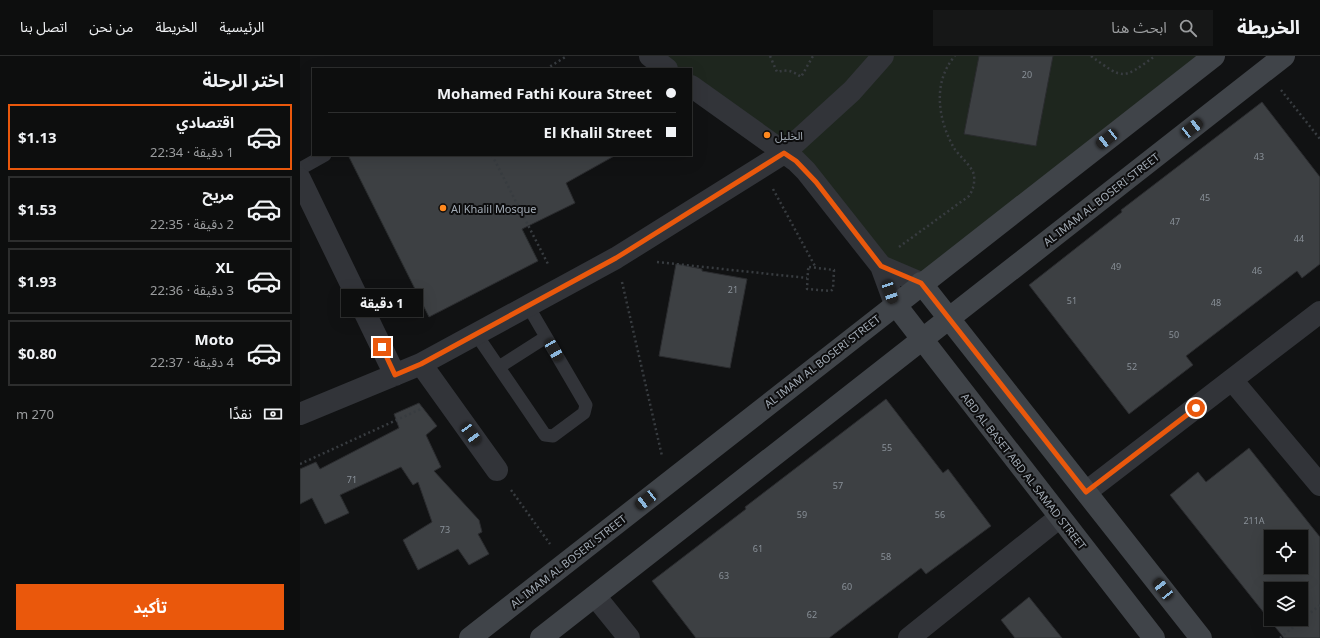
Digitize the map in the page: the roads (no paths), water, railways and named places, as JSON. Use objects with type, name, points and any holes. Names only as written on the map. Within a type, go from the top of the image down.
[{"type":"street","points":[[650,56],[666,68]]},
{"type":"street","points":[[300,414],[421,364],[616,258],[784,153],[852,91],[883,56]]},
{"type":"street","name":"AL IMAM AL BOSERI STREET","points":[[470,638],[921,283],[1214,56]]},
{"type":"street","name":"AL IMAM AL BOSERI STREET","points":[[541,638],[1284,56]]},
{"type":"street","points":[[692,87],[796,161],[816,182],[880,264],[895,304]]},
{"type":"street","points":[[300,179],[395,375]]},
{"type":"street","points":[[880,264],[921,283],[1201,638]]},
{"type":"street","name":"ABD AL BASET ABD AL SAMAD STREET","points":[[895,304],[1154,638]]},
{"type":"street","points":[[1086,492],[1320,312]]},
{"type":"street","points":[[421,364],[497,470]]},
{"type":"street","points":[[1232,380],[1320,485]]},
{"type":"street","points":[[909,638],[1060,517]]},
{"type":"street","points":[[595,596],[629,638]]},
{"type":"lane","points":[[300,169],[323,156]]},
{"type":"lane","points":[[476,334],[546,435],[553,436],[584,413],[586,405],[528,306]]},
{"type":"lane","points":[[499,367],[546,337]]},
{"type":"place","name":"الخليل","points":[[767,135]]},
{"type":"place","name":"Al Khalil Mosque","points":[[443,208]]}]
